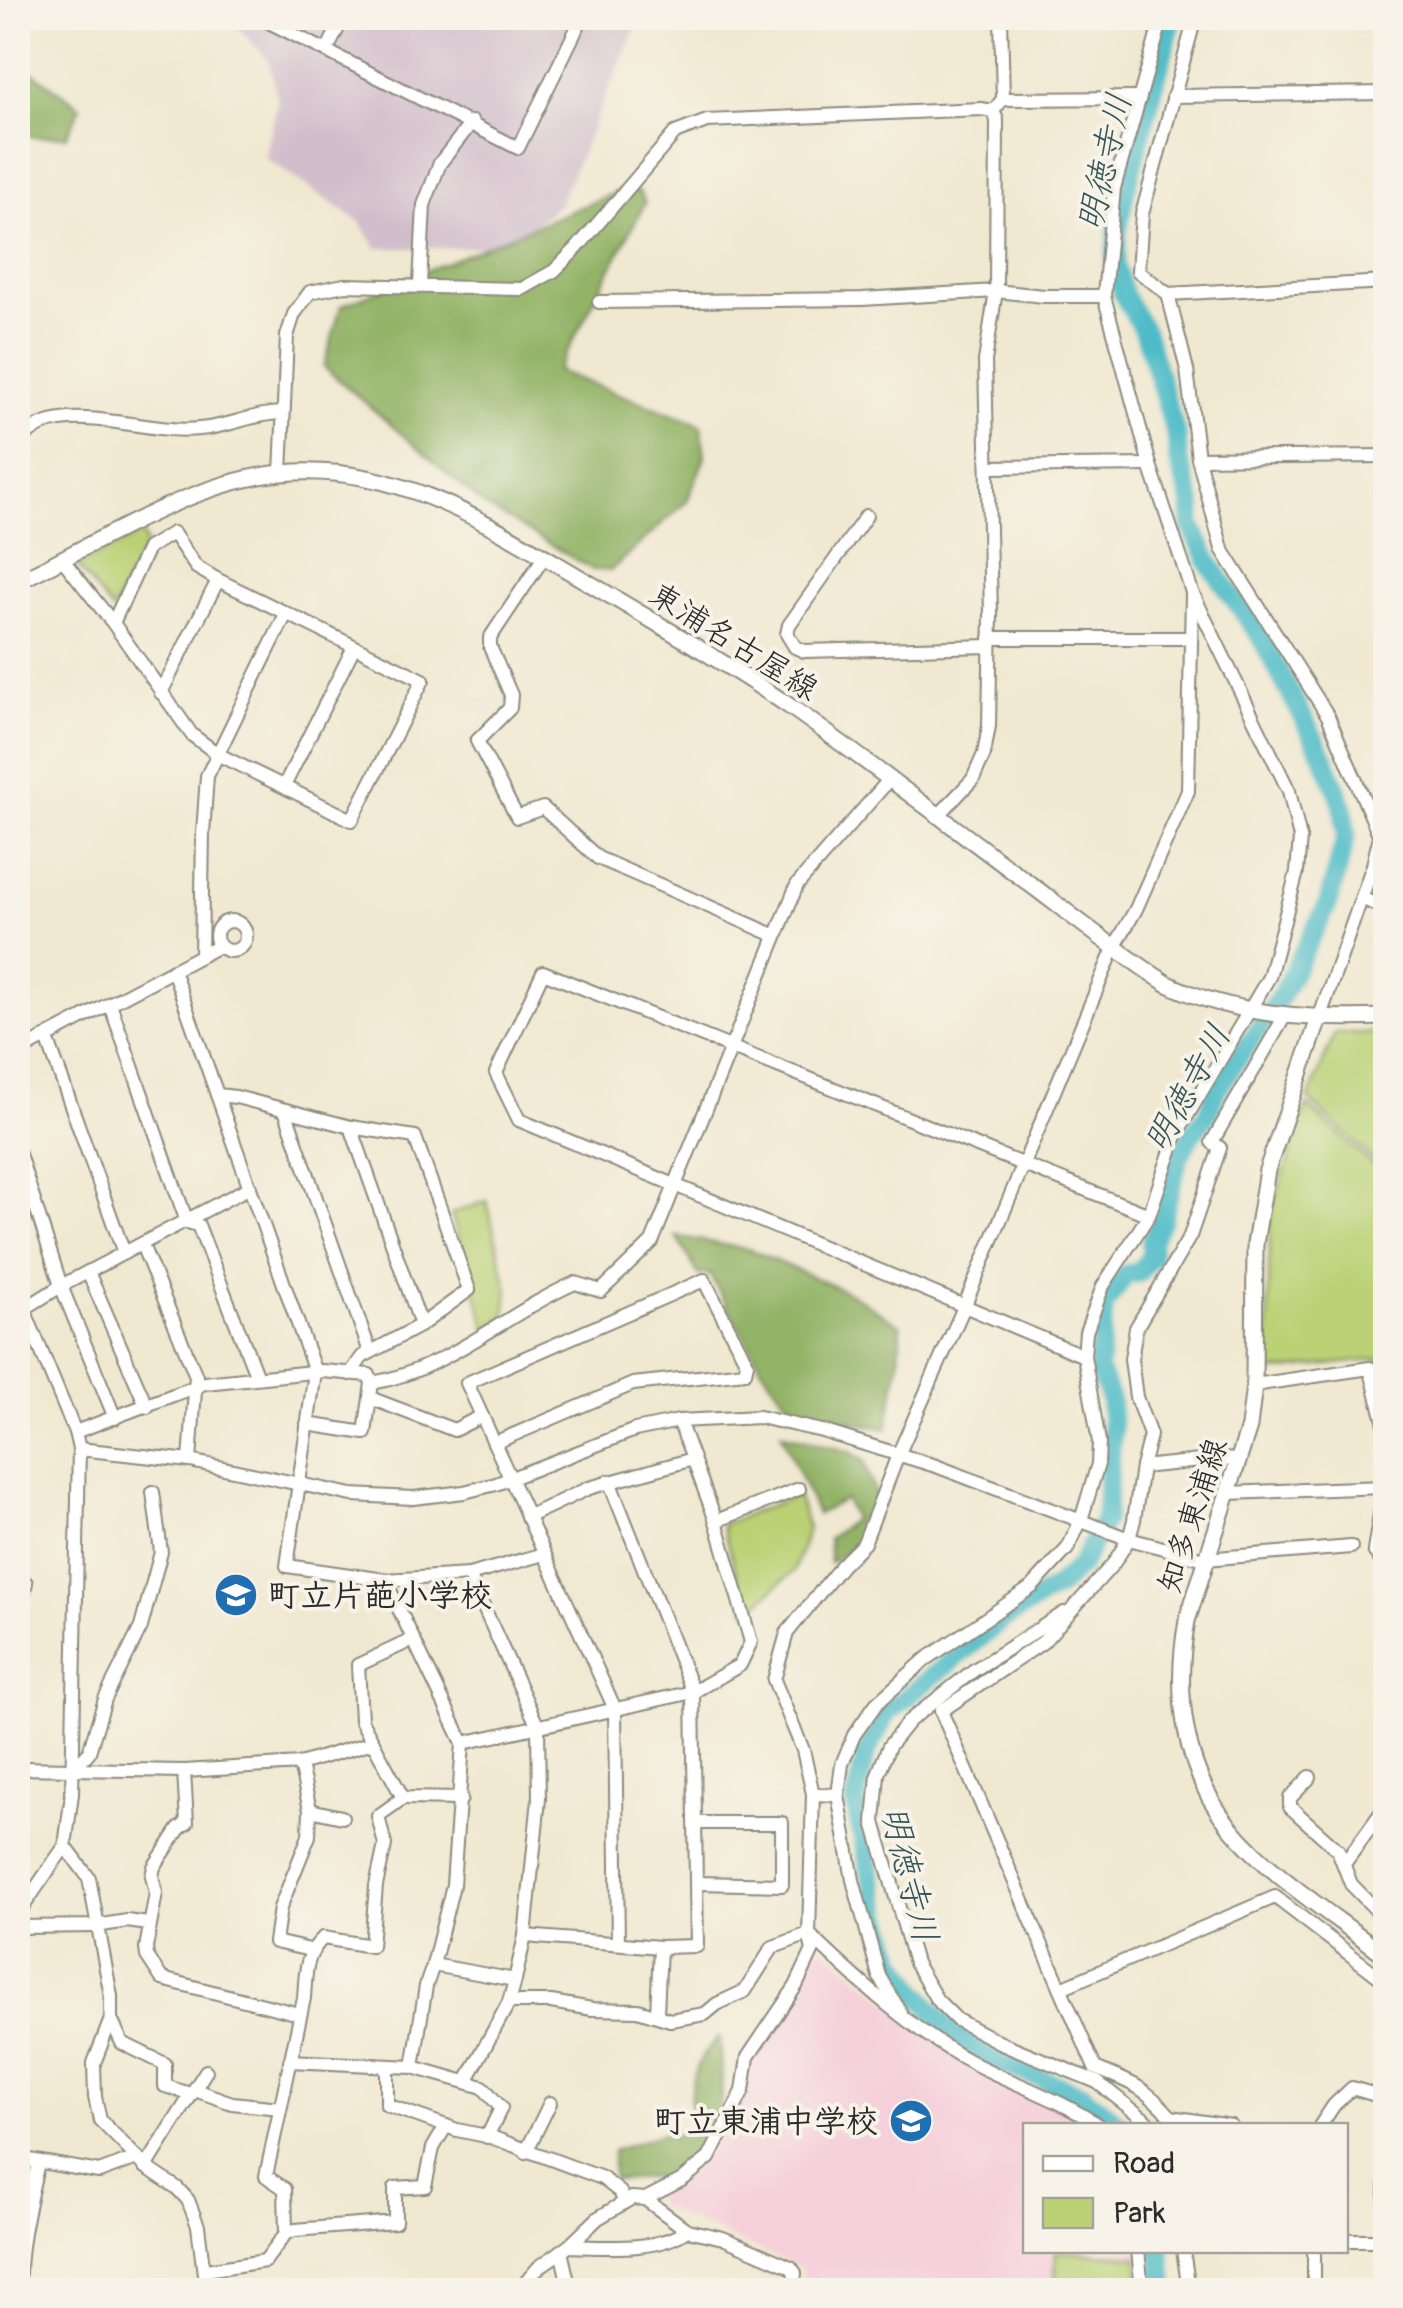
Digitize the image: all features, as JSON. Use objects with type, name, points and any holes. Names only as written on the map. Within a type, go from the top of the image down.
[{"type":"main road","name":"東浦名古屋線","points":[[18,581],[181,501],[233,482],[282,473],[356,476],[398,484],[454,505],[718,660],[794,710],[1157,978],[1188,994],[1252,1010],[1386,1017]]},
{"type":"main road","name":"知多東浦線","points":[[1320,1016],[1278,1135],[1260,1205],[1255,1244],[1254,1385],[1249,1427],[1187,1621],[1182,1712],[1202,1778],[1229,1826],[1288,1882],[1386,1956]]},
{"type":"street","points":[[262,18],[518,148],[582,18]]},
{"type":"street","points":[[327,50],[343,18]]},
{"type":"street","points":[[992,112],[1003,99],[1001,18]]},
{"type":"street","points":[[900,2013],[879,1976],[853,1880],[838,1795],[842,1764],[854,1735],[876,1704],[925,1660],[1032,1587],[1068,1548],[1098,1464],[1099,1442],[1084,1356],[1086,1332],[1103,1286],[1149,1215],[1177,1133],[1269,977],[1297,872],[1300,838],[1290,791],[1192,592],[1150,466],[1104,296],[1114,188],[1162,18]]},
{"type":"street","points":[[1195,18],[1142,214],[1138,271],[1168,294],[1187,370],[1198,458],[1222,549],[1328,716],[1381,839]]},
{"type":"street","points":[[1173,96],[1386,94]]},
{"type":"street","points":[[1003,99],[1140,98]]},
{"type":"street","points":[[282,473],[287,336],[294,314],[310,292],[344,285],[522,289],[554,271],[577,248],[675,133],[707,121],[981,109],[992,112],[997,120],[996,290],[984,361],[991,700],[984,754],[972,779],[938,816]]},
{"type":"street","points":[[420,284],[424,205],[440,162],[472,122]]},
{"type":"street","points":[[1168,294],[1386,282]]},
{"type":"street","points":[[599,302],[862,299],[996,290],[1044,296],[1104,296]]},
{"type":"street","points":[[18,441],[44,424],[86,419],[154,430],[198,430],[236,424],[262,413],[283,413]]},
{"type":"street","points":[[1198,458],[1386,456]]},
{"type":"street","points":[[988,466],[1150,466]]},
{"type":"street","points":[[866,516],[789,626],[788,634],[795,647],[804,651],[1191,638]]},
{"type":"street","points":[[63,560],[113,622],[192,735],[218,755],[352,820],[423,680],[218,580],[196,567],[174,533],[148,548],[113,622]]},
{"type":"street","points":[[544,557],[490,638],[490,647],[511,695],[510,708],[476,741],[517,817],[543,808],[598,858],[774,936]]},
{"type":"street","points":[[161,694],[218,580]]},
{"type":"street","points":[[519,2290],[539,2267],[598,2218],[625,2202],[645,2198],[682,2180],[709,2158],[743,2091],[748,2057],[796,1986],[812,1950],[809,1934],[813,1794],[804,1750],[774,1680],[780,1653],[786,1633],[864,1543],[1114,948],[1136,909],[1188,791],[1192,592]]},
{"type":"street","points":[[201,955],[208,776],[286,614]]},
{"type":"street","points":[[284,786],[354,646]]},
{"type":"street","points":[[372,1382],[407,1376],[575,1283],[601,1290],[652,1242],[796,885],[890,780]]},
{"type":"street","points":[[1320,1016],[1381,839],[1386,810]]},
{"type":"street","points":[[1362,898],[1386,910]]},
{"type":"street","points":[[18,1052],[219,946]]},
{"type":"street","points":[[174,970],[314,1372],[287,1566],[384,1580],[469,1575],[544,1554]]},
{"type":"street","points":[[1084,1356],[519,1120],[496,1073],[543,972],[1149,1215]]},
{"type":"street","points":[[110,1004],[187,1222]]},
{"type":"street","points":[[1211,2123],[1171,2117],[1141,2087],[1095,2068],[940,1711],[1043,1642],[1083,1600],[1129,1538],[1150,1435],[1136,1398],[1131,1359],[1136,1328],[1190,1236],[1220,1148],[1212,1142],[1286,1014]]},
{"type":"street","points":[[47,1038],[124,1253]]},
{"type":"street","points":[[217,1095],[351,1128],[416,1137],[469,1290],[421,1325],[362,1356],[350,1374]]},
{"type":"street","points":[[285,1110],[370,1352]]},
{"type":"street","points":[[351,1128],[421,1325]]},
{"type":"street","points":[[18,1151],[61,1286],[115,1418]]},
{"type":"street","points":[[20,1312],[61,1286],[250,1187]]},
{"type":"street","points":[[187,1222],[198,1224],[257,1377]]},
{"type":"street","points":[[142,1245],[196,1376],[190,1461]]},
{"type":"street","points":[[88,1272],[147,1407]]},
{"type":"street","points":[[494,1443],[633,1384],[745,1372],[746,1362],[704,1280],[467,1383],[494,1443],[511,1478],[615,1709],[618,1943]]},
{"type":"street","points":[[18,1295],[20,1312],[75,1432],[79,1449],[72,1771],[65,1846],[18,1914]]},
{"type":"street","points":[[1254,1385],[1370,1368],[1386,1428]]},
{"type":"street","points":[[75,1432],[196,1386],[314,1372],[370,1375],[365,1433],[307,1424]]},
{"type":"street","points":[[370,1398],[454,1430],[482,1416]]},
{"type":"street","points":[[79,1449],[190,1461],[352,1495],[402,1498],[464,1492],[634,1430],[679,1420],[759,1417],[822,1431],[898,1455],[1129,1538],[1205,1559],[1351,1547]]},
{"type":"street","points":[[463,1743],[693,1692],[740,1665],[751,1642],[716,1521],[679,1420]]},
{"type":"street","points":[[1142,1467],[1219,1458],[1240,1460]]},
{"type":"street","points":[[527,1517],[609,1481],[692,1459]]},
{"type":"street","points":[[525,1936],[660,1947],[696,1946],[693,1692],[609,1481]]},
{"type":"street","points":[[1228,1493],[1384,1482],[1374,1551],[1386,1567]]},
{"type":"street","points":[[716,1521],[799,1489]]},
{"type":"street","points":[[72,1771],[88,1752],[105,1699],[141,1627],[161,1552],[153,1492]]},
{"type":"street","points":[[467,2080],[509,2002],[515,1980],[525,1936],[538,1800],[538,1727],[469,1575]]},
{"type":"street","points":[[18,1577],[26,1583],[18,1618]]},
{"type":"street","points":[[384,1580],[463,1743],[453,1886],[426,1986],[413,2067]]},
{"type":"street","points":[[1083,1600],[974,1670],[909,1721],[889,1746],[878,1774],[874,1822],[914,1964],[937,2000],[957,2020],[1097,2082],[1149,2123]]},
{"type":"street","points":[[403,1798],[361,1720],[358,1665],[412,1640]]},
{"type":"street","points":[[18,1768],[184,1770],[300,1764],[373,1742]]},
{"type":"street","points":[[300,1764],[310,1810],[309,1836],[280,1908],[274,1942],[310,1950]]},
{"type":"street","points":[[184,1770],[188,1820],[154,1868],[156,1893],[148,1924],[146,1956],[165,1980],[299,2014]]},
{"type":"street","points":[[1310,1778],[1290,1798],[1290,1807],[1338,1850],[1351,1884],[1386,1920]]},
{"type":"street","points":[[813,1794],[838,1795]]},
{"type":"street","points":[[206,2270],[265,2261],[286,2233],[285,2189],[266,2176],[310,1950],[322,1938],[371,1946],[376,1886],[385,1845],[378,1816],[403,1798],[461,1799]]},
{"type":"street","points":[[1344,1864],[1386,1806]]},
{"type":"street","points":[[310,1810],[342,1817]]},
{"type":"street","points":[[697,1823],[782,1822],[782,1885],[697,1884]]},
{"type":"street","points":[[65,1846],[89,1878],[108,1971],[111,2019],[122,2043],[165,2064],[165,2086],[232,2102],[280,2108]]},
{"type":"street","points":[[1061,1988],[1276,1897],[1386,1982]]},
{"type":"street","points":[[18,1927],[96,1926],[126,1920],[148,1924]]},
{"type":"street","points":[[809,1934],[900,2013],[974,2064],[1073,2108],[1095,2123]]},
{"type":"street","points":[[509,2002],[551,2002],[657,2014],[670,2020],[705,2014],[745,1991],[773,1947],[809,1934]]},
{"type":"street","points":[[657,2014],[660,1947]]},
{"type":"street","points":[[433,1965],[515,1980]]},
{"type":"street","points":[[111,2019],[94,2063],[100,2120],[142,2163],[188,2200],[198,2226],[206,2290]]},
{"type":"street","points":[[290,2061],[413,2067],[467,2080],[483,2088],[501,2108],[487,2136]]},
{"type":"street","points":[[387,2066],[387,2104],[602,2178],[620,2192],[625,2202]]},
{"type":"street","points":[[18,2158],[99,2172],[142,2163],[206,2071]]},
{"type":"street","points":[[1322,2123],[1334,2104],[1352,2088],[1386,2098]]},
{"type":"street","points":[[526,2152],[550,2103]]},
{"type":"street","points":[[286,2233],[305,2228],[395,2222],[395,2188],[425,2186],[433,2148],[446,2126]]},
{"type":"street","points":[[19,2290],[18,2245],[26,2229],[38,2163]]},
{"type":"street","points":[[1384,2290],[1386,2184]]},
{"type":"street","points":[[645,2198],[688,2230],[723,2238],[791,2267],[796,2274],[793,2290]]},
{"type":"street","points":[[566,2248],[642,2244],[677,2238],[688,2230]]},
{"type":"street","points":[[1348,2240],[1385,2240]]},
{"type":"street","points":[[566,2248],[570,2290]]},
{"type":"street","points":[[1138,2253],[1142,2290]]},
{"type":"street","points":[[1183,2253],[1188,2290]]},
{"type":"street","points":[[1314,2253],[1314,2290]]},
{"type":"shaded area","points":[[229,18],[640,18],[558,205],[510,244],[377,248],[360,222],[265,158],[278,100],[268,59]]},
{"type":"shaded area","name":"町立東浦中学校","points":[[823,1948],[931,2036],[1095,2123],[1023,2123],[1023,2253],[1139,2253],[1143,2290],[923,2290],[900,2285],[801,2280],[803,2269],[657,2205],[657,2194],[698,2169],[732,2116],[748,2057],[813,1950]]},
{"type":"green space","points":[[18,62],[81,107],[66,136],[18,133]]},
{"type":"green space","points":[[627,188],[640,193],[645,203],[557,371],[701,425],[705,457],[687,501],[611,570],[593,570],[485,506],[324,367],[341,306]]},
{"type":"green space","points":[[142,533],[146,544],[112,611],[77,566]]},
{"type":"green space","points":[[1335,1033],[1385,1033],[1385,1190],[1380,1166],[1308,1099]]},
{"type":"green space","points":[[1307,1105],[1376,1168],[1385,1196],[1385,1391],[1378,1359],[1267,1372],[1270,1213]]},
{"type":"green space","points":[[487,1201],[508,1290],[505,1318],[487,1329],[451,1214]]},
{"type":"green space","points":[[676,1236],[751,1250],[852,1294],[901,1326],[899,1363],[887,1429],[812,1418],[783,1397],[709,1274],[699,1275]]},
{"type":"green space","points":[[781,1433],[851,1452],[864,1461],[878,1502],[858,1543],[830,1563],[828,1539],[854,1519],[845,1499],[817,1514]]},
{"type":"green space","points":[[797,1495],[808,1528],[794,1571],[748,1612],[722,1525]]},
{"type":"green space","points":[[719,2037],[721,2097],[706,2141],[679,2176],[613,2180],[613,2151],[662,2134],[694,2136],[692,2082],[701,2060]]},
{"type":"green space","points":[[1056,2253],[1138,2257],[1142,2290],[1055,2290]]},
{"type":"waterway","name":"明徳寺川","points":[[1117,2123],[1082,2094],[975,2050],[946,2026],[917,1992],[894,1958],[855,1803],[866,1754],[887,1713],[1002,1620],[1057,1587],[1080,1566],[1105,1519],[1112,1432],[1110,1399],[1098,1370],[1104,1305],[1126,1274],[1138,1273],[1151,1257],[1151,1241],[1162,1219],[1179,1157],[1208,1114],[1216,1091],[1281,995],[1328,904],[1346,836],[1343,806],[1325,759],[1260,636],[1210,564],[1191,525],[1192,503],[1178,458],[1177,438],[1145,333],[1124,296],[1115,265],[1125,192],[1173,18]]},
{"type":"waterway","name":"明徳寺川","points":[[1160,2253],[1166,2290]]},
{"type":"place","name":"町立片葩小学校","points":[[236,1595]]},
{"type":"place","name":"町立東浦中学校","points":[[911,2121]]}]
